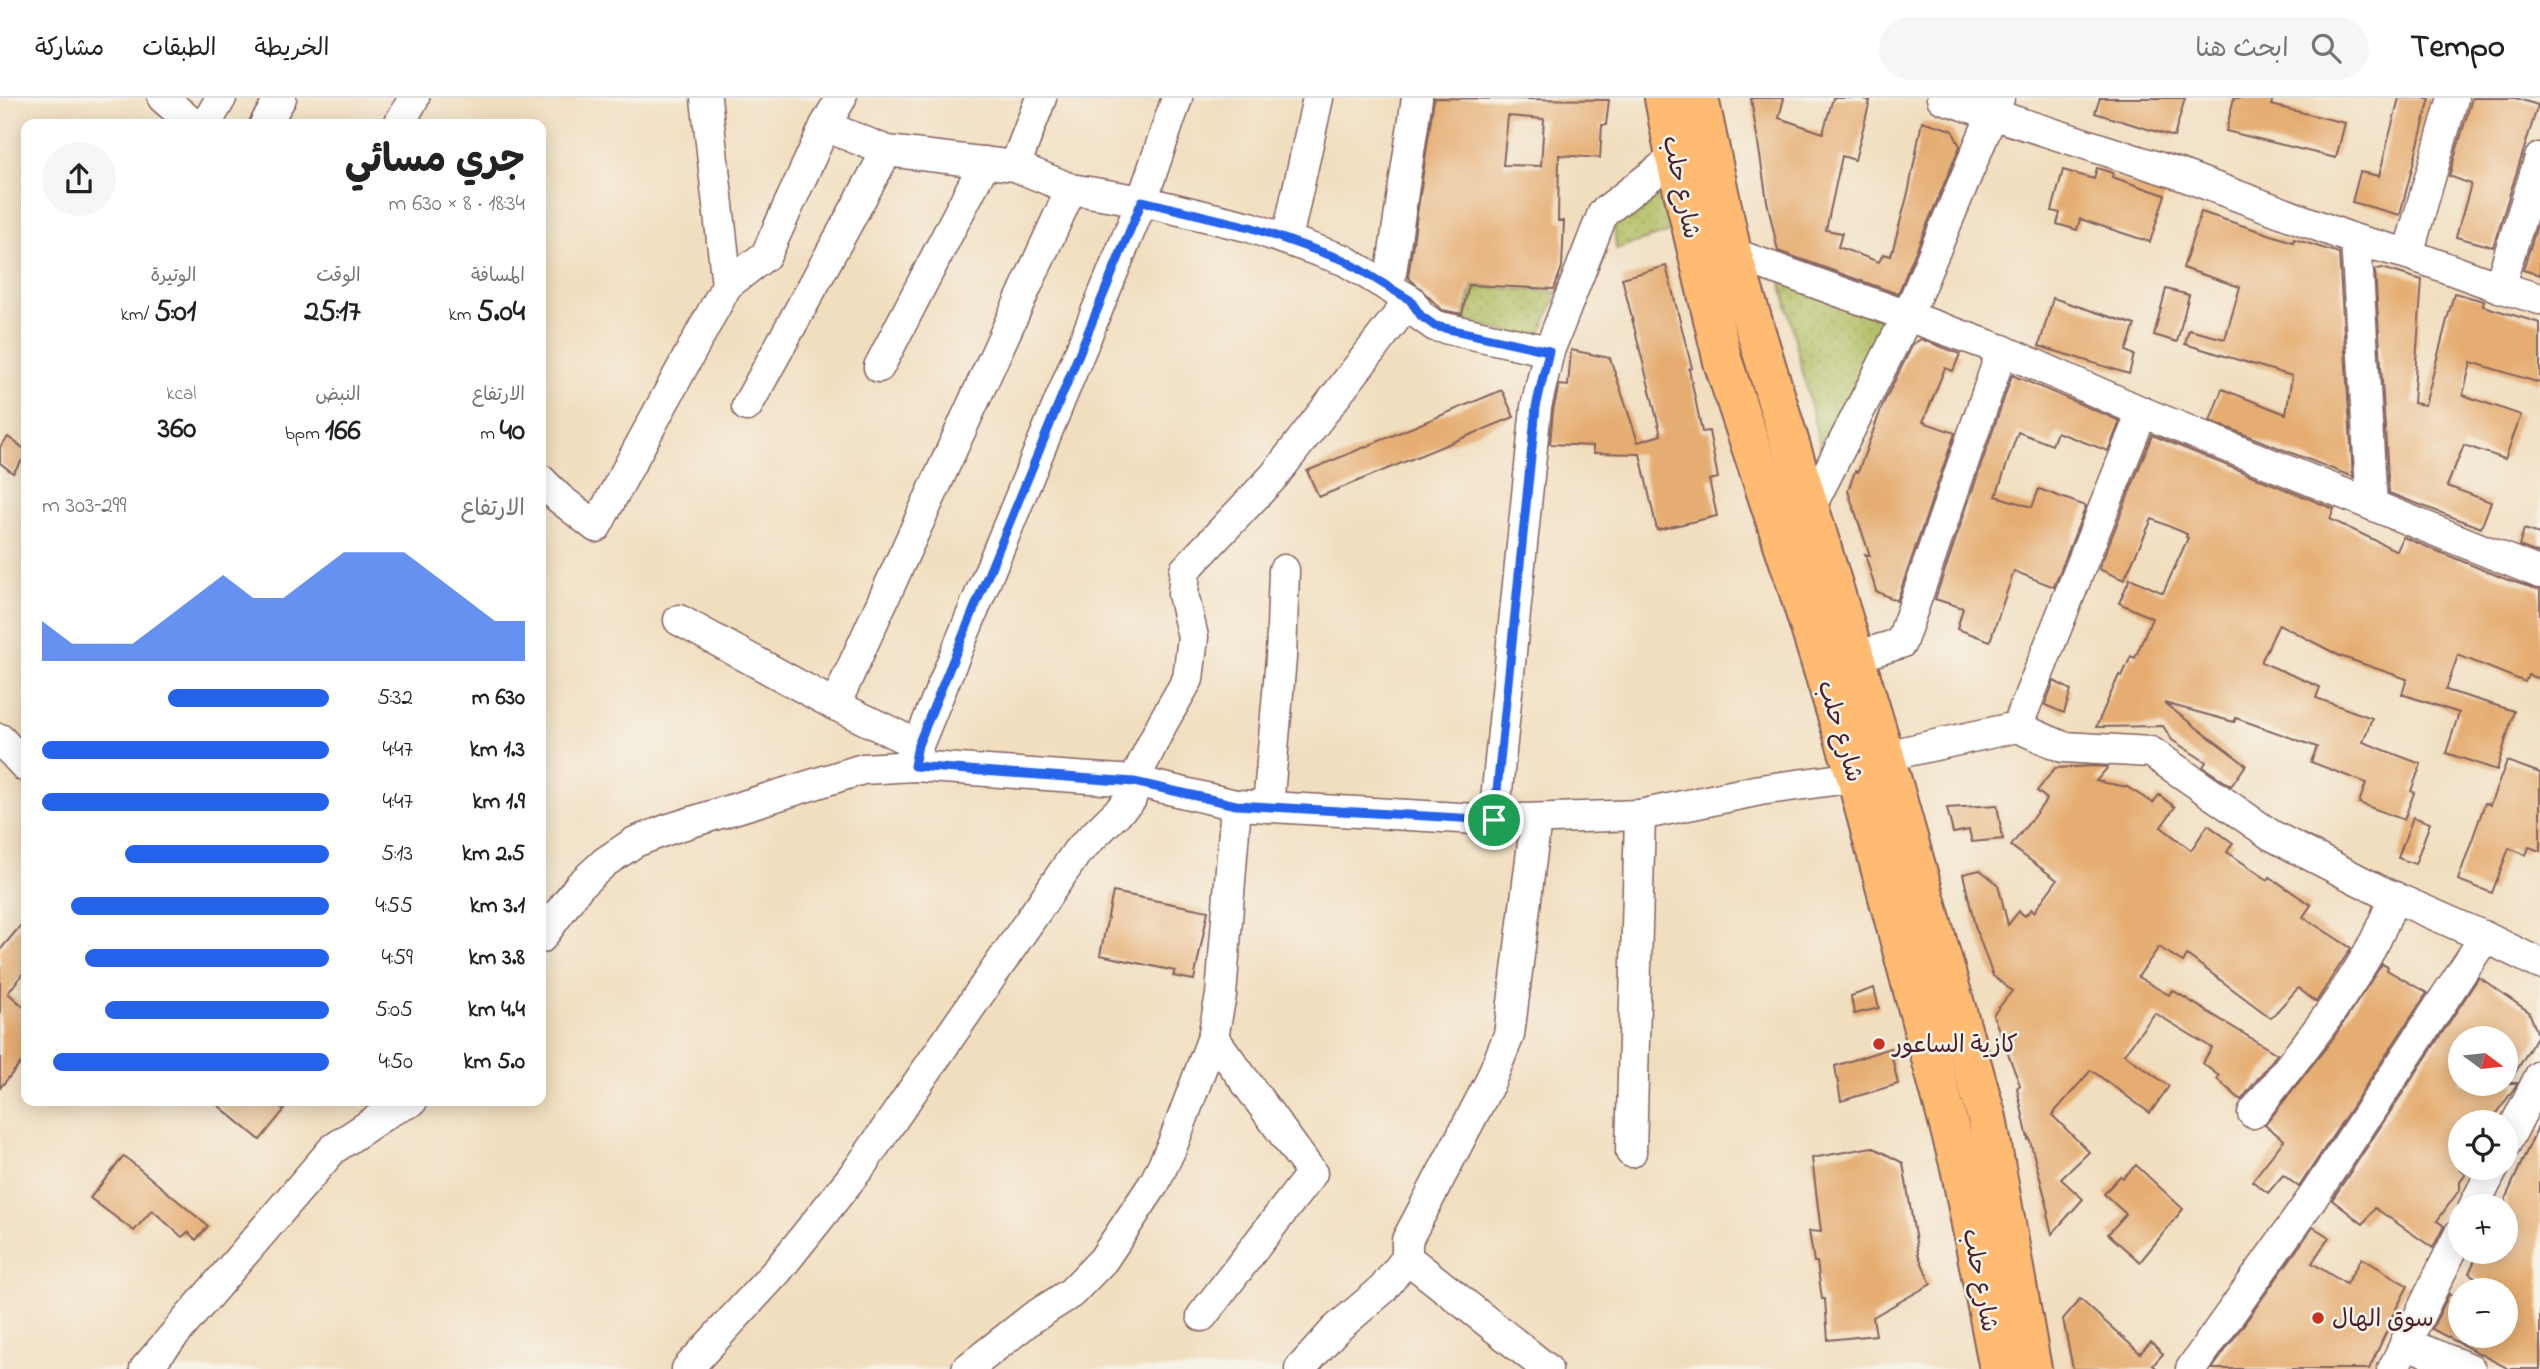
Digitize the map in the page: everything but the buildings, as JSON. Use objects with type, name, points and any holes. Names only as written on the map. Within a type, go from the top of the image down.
[{"type":"main road","name":"شارع حلب","points":[[1664,98],[1675,157],[1723,362],[1797,586],[1871,767],[1987,1118],[2032,1369]]},
{"type":"main road","name":"شارع حلب","points":[[1699,98],[1732,253],[1855,657],[1871,767],[1960,1167],[1999,1369]]},
{"type":"street","points":[[163,98],[187,119]]},
{"type":"street","points":[[209,119],[221,98]]},
{"type":"street","points":[[268,119],[281,98]]},
{"type":"street","points":[[402,119],[414,98]]},
{"type":"street","points":[[706,98],[727,285]]},
{"type":"street","points":[[546,485],[596,527],[727,285],[766,255],[825,126],[841,98]]},
{"type":"street","points":[[1015,166],[1041,98]]},
{"type":"street","points":[[916,756],[1142,201],[1177,98]]},
{"type":"street","points":[[1287,239],[1318,98]]},
{"type":"street","points":[[687,1369],[778,1270],[860,1167],[1077,852],[1131,799],[1134,782],[1162,723],[1188,679],[1192,637],[1183,594],[1185,570],[1274,476],[1400,293],[1418,98]]},
{"type":"street","points":[[1942,98],[1996,106],[2356,240],[2408,254],[2540,299]]},
{"type":"street","points":[[2408,254],[2453,98]]},
{"type":"street","points":[[1810,508],[1907,317],[1996,106]]},
{"type":"street","points":[[825,126],[887,151],[1015,166],[1071,189],[1142,201],[1250,227],[1344,260],[1400,293],[1421,316],[1435,326],[1549,351]]},
{"type":"street","points":[[747,407],[887,151]]},
{"type":"street","points":[[1494,820],[1536,407],[1549,351],[1603,213],[1675,157]]},
{"type":"street","points":[[2499,287],[2540,158]]},
{"type":"street","points":[[879,367],[985,162]]},
{"type":"street","points":[[835,705],[1071,189]]},
{"type":"street","points":[[2356,240],[2372,505]]},
{"type":"street","points":[[1732,253],[2002,351],[2142,412],[2540,573]]},
{"type":"street","points":[[1855,657],[1900,643],[2002,351]]},
{"type":"street","points":[[2017,727],[2142,412]]},
{"type":"street","points":[[1268,807],[1282,658],[1284,570]]},
{"type":"street","points":[[679,620],[835,705],[916,756]]},
{"type":"street","points":[[546,931],[579,886],[605,862],[635,842],[837,776],[916,756],[1134,782],[1236,805],[1494,820],[1536,819],[1640,815],[1871,767],[2017,727],[2063,747],[2151,752],[2271,835],[2379,891],[2540,964]]},
{"type":"street","points":[[0,739],[21,762]]},
{"type":"street","points":[[967,1369],[1032,1318],[1071,1293],[1103,1260],[1154,1182],[1166,1158],[1213,1037],[1221,995],[1236,805]]},
{"type":"street","points":[[1631,1152],[1640,815]]},
{"type":"street","points":[[1300,1369],[1335,1330],[1383,1289],[1407,1258],[1407,1240],[1489,1084],[1509,1035],[1536,819]]},
{"type":"street","points":[[2253,1113],[2318,1029],[2345,988],[2374,942],[2395,897]]},
{"type":"street","points":[[2191,1369],[2316,1192],[2485,937]]},
{"type":"street","points":[[1202,1315],[1312,1173],[1213,1037]]},
{"type":"street","points":[[2518,1119],[2540,1076]]},
{"type":"street","points":[[145,1369],[333,1149],[390,1106]]},
{"type":"street","points":[[2448,1257],[2399,1356],[2470,1369]]},
{"type":"street","points":[[1407,1258],[1547,1369]]},
{"type":"green space","points":[[1667,181],[1673,231],[1616,249],[1613,214]]},
{"type":"green space","points":[[1781,280],[1888,321],[1821,450]]},
{"type":"green space","points":[[1472,286],[1558,292],[1538,340],[1463,321]]},
{"type":"place","name":"كازية الساعور","points":[[1879,1044]]},
{"type":"place","name":"سوق الهال","points":[[2318,1318]]},
{"type":"route","points":[[1142,201],[1250,227],[1344,260],[1410,300],[1421,316],[1435,326],[1549,351],[1536,407],[1494,820],[1236,805],[1134,782],[914,766],[918,745],[1142,201]]}]
